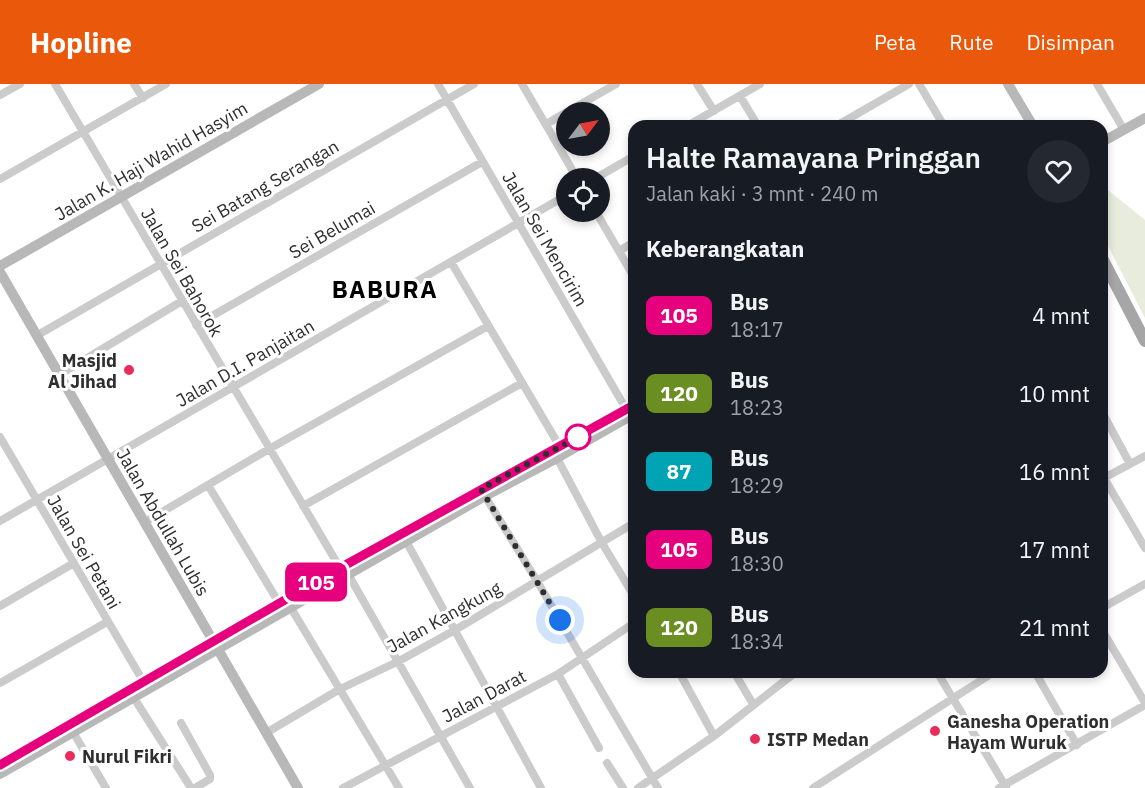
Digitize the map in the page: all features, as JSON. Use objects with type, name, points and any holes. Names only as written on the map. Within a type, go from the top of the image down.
[{"type":"main road","name":"Jalan K. Haji Wahid Hasyim","points":[[0,266],[319,84]]},
{"type":"main road","points":[[1008,84],[1029,120]]},
{"type":"main road","points":[[1108,139],[1145,118]]},
{"type":"main road","points":[[1108,270],[1145,341]]},
{"type":"main road","name":"Jalan Abdullah Lubis","points":[[0,272],[298,788]]},
{"type":"main road","points":[[0,774],[143,681],[215,646],[483,493],[628,415]]},
{"type":"main road","points":[[344,573],[406,541],[483,493]]},
{"type":"main road","points":[[0,765],[134,698],[215,646]]},
{"type":"street","points":[[0,95],[20,84]]},
{"type":"street","name":"Jalan Sei Bahorok","points":[[55,84],[269,449],[399,661],[470,788]]},
{"type":"street","points":[[134,84],[142,98]]},
{"type":"street","points":[[0,179],[166,84]]},
{"type":"street","name":"Jalan Sei Mencirim","points":[[438,84],[628,406]]},
{"type":"street","name":"Sei Batang Serangan","points":[[36,336],[474,84]]},
{"type":"street","points":[[522,84],[571,168]]},
{"type":"street","points":[[546,124],[616,84]]},
{"type":"street","points":[[697,84],[714,111]]},
{"type":"street","points":[[698,120],[760,84]]},
{"type":"street","points":[[846,120],[909,84]]},
{"type":"street","points":[[919,84],[940,120]]},
{"type":"street","points":[[1097,84],[1124,130]]},
{"type":"street","points":[[740,96],[754,120]]},
{"type":"street","points":[[610,170],[628,159]]},
{"type":"street","name":"Sei Belumai","points":[[196,325],[483,162]]},
{"type":"street","name":"Jalan D.I. Panjaitan","points":[[0,521],[556,201]]},
{"type":"street","points":[[602,222],[628,267]]},
{"type":"street","points":[[619,251],[628,246]]},
{"type":"street","points":[[451,262],[522,383],[560,453],[602,543],[628,586]]},
{"type":"street","points":[[59,375],[182,301]]},
{"type":"street","points":[[145,522],[269,449],[488,326]]},
{"type":"street","points":[[303,506],[522,383]]},
{"type":"street","points":[[1108,423],[1130,464]]},
{"type":"street","name":"Jalan Sei Petani","points":[[1,441],[143,681]]},
{"type":"street","points":[[1108,476],[1145,456]]},
{"type":"street","points":[[208,485],[340,689],[399,788]]},
{"type":"street","points":[[1108,487],[1145,548]]},
{"type":"street","points":[[483,493],[583,658],[658,788]]},
{"type":"street","name":"Jalan Kangkung","points":[[266,733],[340,689],[399,661],[455,630],[628,527]]},
{"type":"street","points":[[406,541],[542,788]]},
{"type":"street","points":[[0,606],[74,563]]},
{"type":"street","points":[[1108,605],[1145,584]]},
{"type":"street","points":[[0,683],[107,622]]},
{"type":"street","name":"Jalan Darat","points":[[343,788],[558,674],[628,627]]},
{"type":"street","points":[[940,678],[1003,787],[1077,746],[1145,704],[1108,640]]},
{"type":"street","points":[[558,674],[599,747]]},
{"type":"street","points":[[682,678],[714,736]]},
{"type":"street","points":[[738,678],[753,704]]},
{"type":"street","points":[[638,788],[714,736],[788,678]]},
{"type":"street","points":[[813,788],[985,678]]},
{"type":"street","points":[[1038,678],[1077,746]]},
{"type":"street","points":[[134,698],[193,788],[210,779],[210,776],[181,723]]},
{"type":"street","points":[[71,729],[106,788]]},
{"type":"street","points":[[607,763],[622,788]]},
{"type":"green space","points":[[1108,190],[1145,220],[1145,318],[1108,246]]},
{"type":"bus line","name":"105","points":[[0,765],[340,568],[628,408]]},
{"type":"place","name":"Masjid Al Jihad","points":[[129,370]]},
{"type":"place","name":"Ganesha Operation Hayam Wuruk","points":[[935,731]]},
{"type":"place","name":"ISTP Medan","points":[[755,739]]},
{"type":"place","name":"Nurul Fikri","points":[[70,756]]},
{"type":"district","name":"BABURA","points":[[385,289]]},
{"type":"route","points":[[560,620],[481,489],[578,437]]}]
